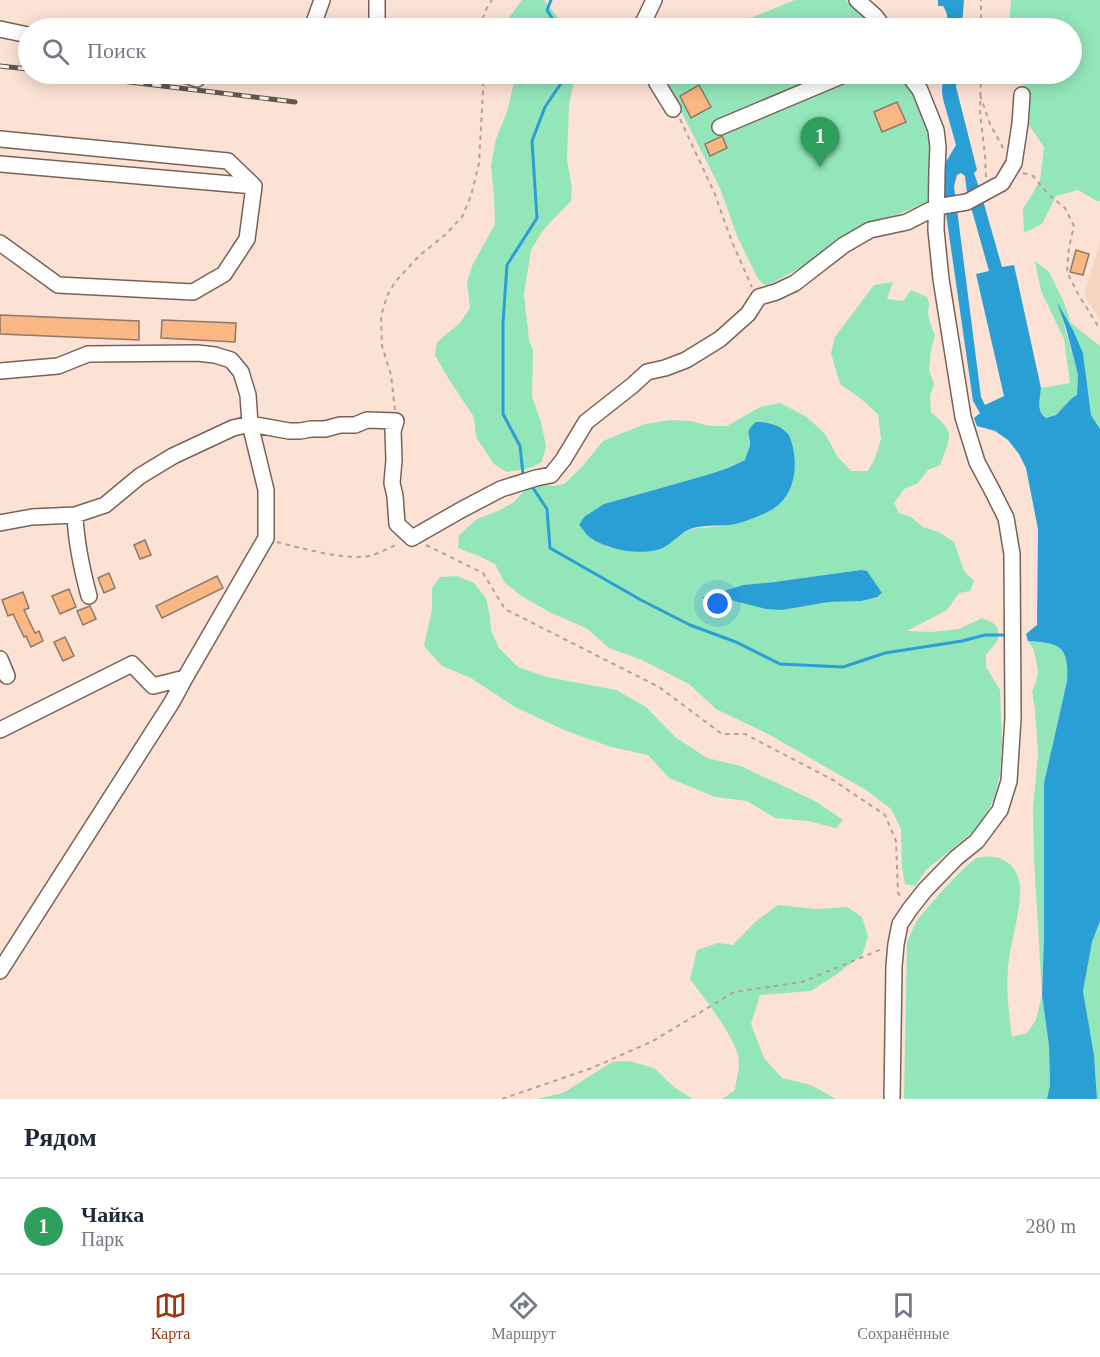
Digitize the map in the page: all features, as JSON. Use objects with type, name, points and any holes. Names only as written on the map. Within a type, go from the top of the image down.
[{"type":"street","points":[[316,18],[322,0]]},
{"type":"street","points":[[377,0],[377,18]]},
{"type":"street","points":[[645,18],[654,0]]},
{"type":"street","points":[[857,0],[877,18]]},
{"type":"street","points":[[0,29],[18,33]]},
{"type":"street","points":[[658,84],[673,109]]},
{"type":"street","points":[[720,127],[822,84]]},
{"type":"street","points":[[892,1099],[894,966],[900,924],[925,890],[956,858],[977,841],[1000,810],[1009,781],[1013,718],[1012,554],[1005,518],[977,462],[963,417],[941,279],[936,230],[938,147],[936,130],[916,84]]},
{"type":"street","points":[[0,523],[32,516],[75,515],[105,505],[140,477],[173,456],[233,428],[250,424],[300,431],[325,429],[367,420],[396,421],[393,431],[395,454],[392,483],[397,524],[412,538],[501,489],[551,474],[586,422],[647,372],[686,360],[720,339],[748,314],[759,297],[795,283],[844,245],[870,230],[907,222],[936,207],[967,202],[1002,183],[1014,163],[1022,95]]},
{"type":"street","points":[[0,139],[228,161],[254,186]]},
{"type":"street","points":[[0,164],[254,186]]},
{"type":"street","points":[[0,243],[58,285],[193,292],[224,274],[247,239],[254,186]]},
{"type":"street","points":[[0,370],[58,366],[88,354],[197,353],[231,360],[241,372],[248,394],[250,424],[266,490],[266,538],[172,702],[0,971]]},
{"type":"street","points":[[75,515],[75,527],[89,597]]},
{"type":"street","points":[[0,658],[8,676]]},
{"type":"street","points":[[0,730],[132,664],[153,686],[185,678]]},
{"type":"path","points":[[483,18],[492,0]]},
{"type":"path","points":[[981,0],[981,18]]},
{"type":"path","points":[[396,421],[391,375],[382,346],[381,316],[387,296],[395,282],[419,256],[446,234],[462,217],[471,196],[478,163],[483,84]]},
{"type":"path","points":[[981,84],[985,193]]},
{"type":"path","points":[[980,95],[990,124],[1014,163],[1021,172],[1033,176],[1048,194],[1065,208],[1074,226],[1067,272],[1100,330]]},
{"type":"path","points":[[673,109],[714,192],[732,242],[752,288],[759,297]]},
{"type":"path","points":[[266,538],[313,551],[348,556],[371,555],[412,538],[483,573],[505,609],[659,687],[722,734],[745,734],[833,780],[885,815],[896,841],[898,893],[910,909]]},
{"type":"path","points":[[502,1099],[592,1068],[653,1041],[734,992],[802,982],[896,944]]},
{"type":"shaded area","points":[[1100,242],[1100,320],[1084,295]]},
{"type":"green space","points":[[522,0],[544,0],[558,18],[509,18]]},
{"type":"green space","points":[[795,0],[846,0],[869,18],[751,18]]},
{"type":"green space","points":[[1011,0],[1100,0],[1100,201],[1078,190],[1056,196],[1042,224],[1024,233],[1023,209],[1040,181],[1044,147],[1026,121],[1029,89],[1021,84],[1082,84],[1082,18],[1010,18]]},
{"type":"green space","points":[[514,84],[573,84],[569,105],[567,160],[572,188],[571,201],[544,229],[531,250],[524,294],[529,340],[533,350],[532,397],[546,446],[542,462],[530,468],[507,472],[494,464],[476,437],[474,417],[435,355],[437,342],[460,323],[470,308],[467,282],[472,266],[495,224],[491,165],[496,139],[507,112]]},
{"type":"green space","points":[[667,84],[909,84],[927,122],[932,147],[929,201],[838,239],[802,267],[766,286],[758,279],[737,236],[720,188]]},
{"type":"green space","points":[[1035,261],[1049,272],[1071,323],[1100,346],[1100,429],[1091,415],[1083,353],[1059,306],[1078,375],[1077,395],[1056,415],[1046,418],[1041,412],[1039,405],[1041,388],[1070,383],[1064,339],[1041,291]]},
{"type":"green space","points":[[893,282],[887,299],[903,301],[911,290],[927,297],[928,314],[935,335],[929,370],[934,384],[930,396],[931,412],[945,425],[949,436],[940,465],[928,470],[918,483],[904,489],[894,503],[899,513],[911,517],[923,527],[939,532],[954,542],[964,571],[974,581],[970,591],[959,593],[947,610],[907,631],[931,632],[959,629],[982,618],[998,628],[998,640],[986,655],[986,667],[1000,690],[1002,744],[1000,774],[995,796],[975,830],[926,870],[915,886],[905,884],[901,829],[891,809],[866,790],[770,735],[716,709],[689,684],[642,660],[609,648],[586,628],[551,613],[523,597],[505,583],[495,564],[458,548],[459,535],[477,519],[514,502],[524,491],[540,485],[564,484],[581,468],[603,441],[645,424],[670,420],[727,426],[760,407],[780,403],[807,417],[826,435],[837,456],[851,471],[868,471],[881,439],[878,414],[840,384],[831,353],[835,337],[874,285]],"holes":[[[748,434],[772,510],[732,525],[691,529],[677,536],[666,546],[652,550],[610,548],[588,536],[579,525],[604,504],[707,475],[745,460],[750,445]],[[861,570],[861,601],[829,602],[782,610],[727,599],[703,597],[743,585]]]},
{"type":"green space","points":[[457,576],[474,583],[486,598],[491,630],[499,648],[518,667],[547,677],[616,690],[646,707],[675,737],[707,758],[741,766],[815,801],[843,820],[836,828],[808,821],[775,818],[747,801],[715,797],[669,778],[648,755],[611,747],[564,730],[515,707],[471,678],[442,666],[424,646],[432,609],[432,588],[440,577]]},
{"type":"green space","points":[[1028,641],[1055,645],[1064,653],[1067,669],[1067,681],[1044,783],[1042,995],[1033,809],[1038,754],[1032,691],[1038,671],[1034,650]]},
{"type":"green space","points":[[994,857],[1008,862],[1017,874],[1019,882],[1018,910],[1007,977],[1012,1037],[1027,1033],[1036,1020],[1042,995],[1049,1046],[1050,1085],[1047,1099],[904,1099],[907,942],[921,916],[956,876],[977,858]]},
{"type":"green space","points":[[778,905],[816,909],[847,907],[862,917],[868,937],[862,955],[811,991],[760,995],[751,1024],[764,1058],[782,1078],[811,1085],[836,1099],[722,1099],[735,1090],[739,1061],[733,1042],[690,979],[697,950],[718,943],[733,945],[755,922]]},
{"type":"green space","points":[[1100,921],[1100,1099],[1097,1099],[1094,1055],[1083,991],[1092,942]]},
{"type":"green space","points":[[630,1061],[654,1068],[675,1088],[693,1099],[537,1099],[563,1093],[612,1062]]},
{"type":"water","points":[[938,0],[964,0],[963,18],[947,18],[943,6],[938,6]]},
{"type":"water","points":[[942,84],[956,84],[977,170],[974,173],[1002,267],[1014,265],[1041,388],[1039,405],[1041,412],[1046,418],[1056,415],[1077,395],[1078,375],[1057,302],[1083,353],[1091,415],[1100,429],[1100,921],[1092,942],[1083,991],[1094,1055],[1097,1099],[1047,1099],[1050,1085],[1049,1046],[1042,995],[1044,783],[1067,681],[1067,669],[1064,653],[1060,649],[1048,643],[1028,641],[1026,634],[1037,625],[1038,529],[1026,468],[1008,440],[995,431],[977,426],[974,418],[980,413],[973,401],[940,172],[956,145],[943,99]],"holes":[[[961,173],[965,176],[967,193],[989,271],[976,274],[1004,396],[985,405],[981,397],[954,186],[957,175]]]},
{"type":"water","points":[[756,422],[779,427],[789,435],[793,446],[795,465],[792,482],[780,504],[770,511],[730,525],[693,528],[658,550],[637,552],[626,551],[595,541],[579,525],[584,517],[604,504],[707,475],[745,460],[750,445],[748,433]]},
{"type":"water","points":[[867,571],[882,593],[877,597],[782,610],[766,609],[727,599],[701,598],[743,585]]},
{"type":"building","points":[[699,85],[711,107],[691,118],[680,96]]},
{"type":"building","points":[[897,102],[906,122],[882,132],[874,112]]},
{"type":"building","points":[[722,136],[727,148],[710,156],[705,144]]},
{"type":"building","points":[[1076,250],[1089,254],[1083,275],[1070,272]]},
{"type":"building","points":[[0,315],[139,321],[139,340],[0,334]]},
{"type":"building","points":[[162,320],[236,323],[235,342],[161,338]]},
{"type":"building","points":[[145,540],[151,555],[140,559],[134,545]]},
{"type":"building","points":[[109,573],[115,588],[104,593],[98,578]]},
{"type":"building","points":[[217,576],[223,588],[162,618],[156,606]]},
{"type":"building","points":[[69,589],[76,607],[60,614],[52,596]]},
{"type":"building","points":[[23,592],[29,608],[24,610],[35,633],[39,631],[43,641],[31,647],[13,614],[8,616],[2,600]]},
{"type":"building","points":[[90,606],[96,619],[83,625],[77,611]]},
{"type":"building","points":[[65,637],[74,656],[63,661],[54,642]]},
{"type":"waterway","points":[[551,0],[547,10],[552,18]]},
{"type":"waterway","points":[[523,474],[520,446],[503,414],[503,323],[507,265],[537,218],[532,141],[545,107],[561,84]]},
{"type":"waterway","points":[[533,488],[547,509],[550,548],[690,625],[736,642],[780,664],[843,667],[885,653],[962,641],[985,635],[1003,635]]},
{"type":"railway","points":[[0,66],[18,68]]},
{"type":"railway","points":[[146,84],[295,102]]},
{"type":"place","name":"Чайка","points":[[820,167]]}]
